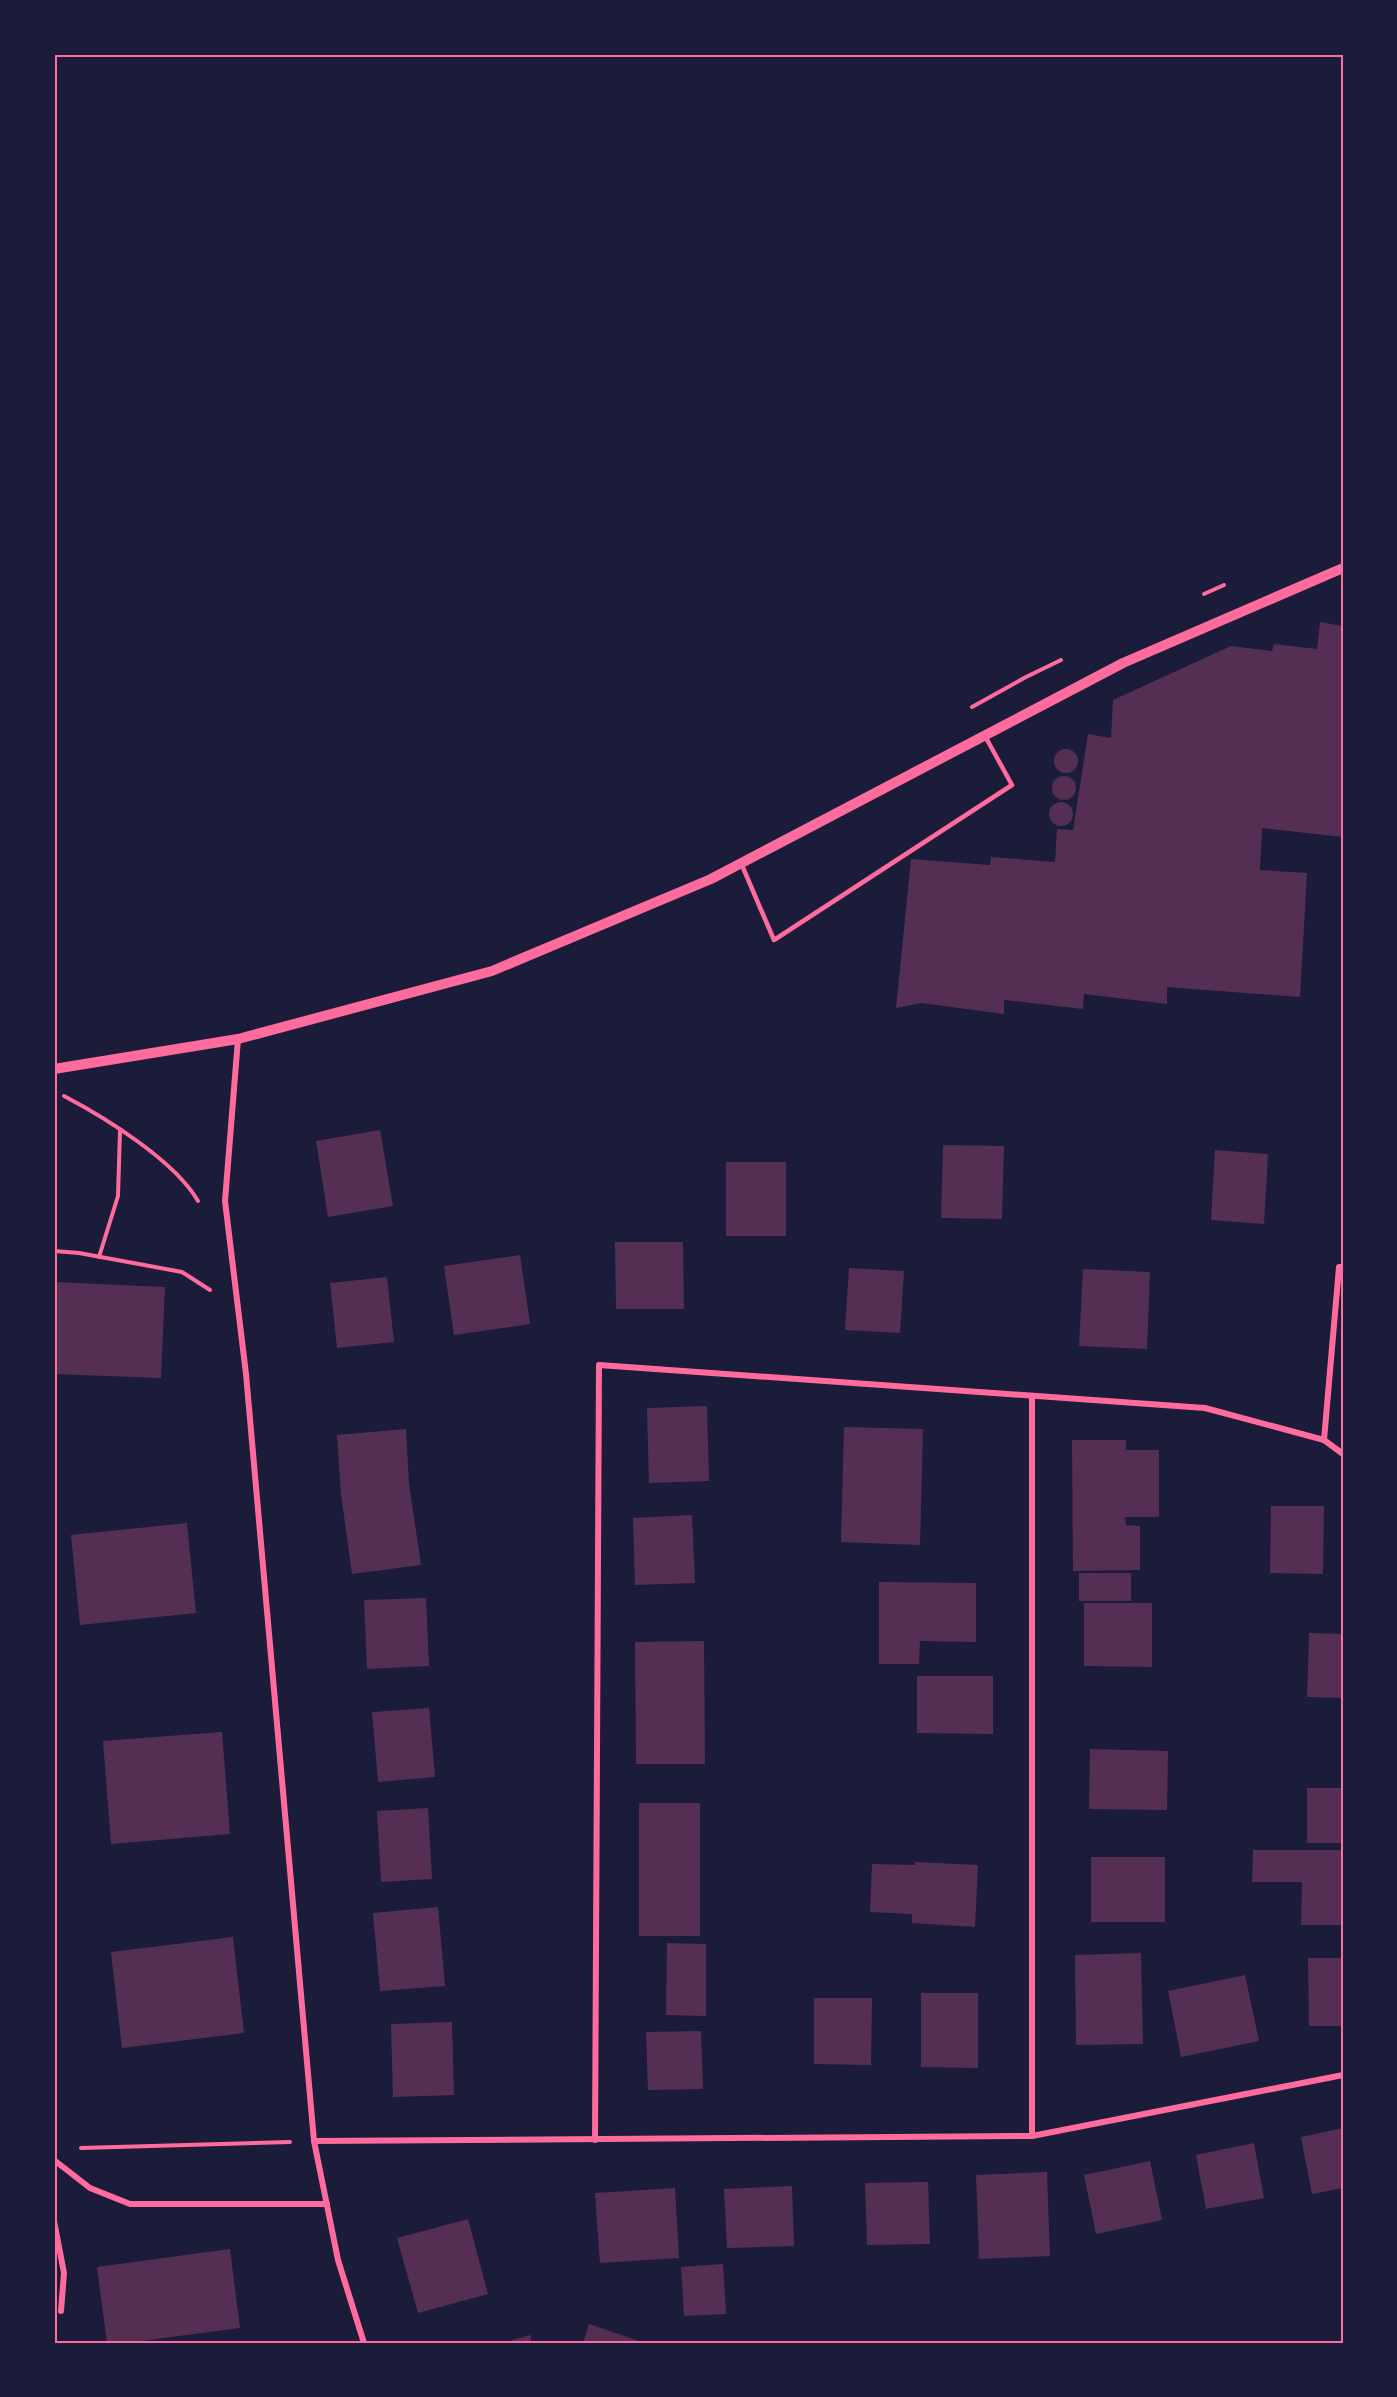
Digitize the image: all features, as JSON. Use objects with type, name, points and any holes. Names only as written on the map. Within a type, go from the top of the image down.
[{"type":"street","points":[[54,1069],[238,1039],[492,971],[711,879],[1123,663],[1343,568]]},
{"type":"street","points":[[238,1039],[225,1201],[238,1308],[314,2141],[338,2260],[364,2343]]},
{"type":"street","points":[[1324,1440],[1339,1267],[1343,1268]]},
{"type":"street","points":[[595,2140],[599,1365],[1205,1408],[1324,1440],[1343,1454]]},
{"type":"street","points":[[1032,1396],[1032,2136]]},
{"type":"street","points":[[314,2141],[1032,2136],[1343,2075]]},
{"type":"street","points":[[54,2160],[90,2188],[130,2204],[327,2204]]},
{"type":"street","points":[[54,2221],[64,2273],[61,2311]]},
{"type":"lane","points":[[741,863],[774,940],[1012,785],[985,736]]},
{"type":"path","points":[[1195,598],[1227,584]]},
{"type":"path","points":[[965,711],[1068,657]]},
{"type":"path","points":[[54,1091],[84,1107],[150,1150],[192,1191],[204,1210]]},
{"type":"path","points":[[99,1257],[118,1196],[120,1131]]},
{"type":"path","points":[[54,1251],[182,1272],[238,1308]]},
{"type":"path","points":[[78,2148],[314,2141]]},
{"type":"building","points":[[1320,622],[1343,626],[1343,837],[1262,828],[1260,870],[1307,873],[1300,997],[1167,987],[1167,1004],[1084,994],[1083,1009],[1004,1000],[1004,1014],[921,1003],[896,1008],[911,859],[990,865],[991,857],[1055,862],[1057,829],[1073,830],[1088,734],[1111,738],[1113,700],[1231,646],[1272,651],[1274,644],[1317,649]]},
{"type":"building","points":[[1066,749],[1074,753],[1078,761],[1074,769],[1066,773],[1058,769],[1054,761],[1058,753]]},
{"type":"building","points":[[1064,776],[1072,780],[1076,788],[1072,796],[1064,800],[1056,796],[1052,788],[1056,780]]},
{"type":"building","points":[[1061,802],[1069,806],[1073,814],[1069,822],[1061,826],[1053,822],[1049,814],[1053,806]]},
{"type":"building","points":[[380,1130],[393,1206],[328,1217],[316,1141]]},
{"type":"building","points":[[943,1145],[1004,1146],[1002,1219],[941,1218]]},
{"type":"building","points":[[1215,1150],[1268,1154],[1264,1224],[1211,1220]]},
{"type":"building","points":[[726,1162],[786,1162],[786,1236],[726,1236]]},
{"type":"building","points":[[615,1242],[683,1242],[684,1309],[616,1309]]},
{"type":"building","points":[[520,1255],[530,1324],[454,1335],[444,1266]]},
{"type":"building","points":[[849,1268],[904,1271],[900,1333],[845,1330]]},
{"type":"building","points":[[1083,1269],[1150,1272],[1147,1349],[1079,1346]]},
{"type":"building","points":[[387,1277],[394,1342],[337,1348],[330,1283]]},
{"type":"building","points":[[54,1282],[165,1287],[161,1378],[54,1374]]},
{"type":"building","points":[[707,1406],[709,1481],[649,1483],[647,1408]]},
{"type":"building","points":[[844,1427],[923,1429],[920,1545],[841,1542]]},
{"type":"building","points":[[406,1429],[409,1484],[421,1565],[352,1574],[341,1494],[337,1435]]},
{"type":"building","points":[[1072,1440],[1126,1440],[1126,1450],[1159,1450],[1159,1517],[1125,1517],[1126,1525],[1140,1526],[1140,1570],[1073,1571]]},
{"type":"building","points":[[1271,1506],[1324,1506],[1323,1574],[1270,1573]]},
{"type":"building","points":[[692,1515],[695,1583],[635,1585],[633,1518]]},
{"type":"building","points":[[187,1523],[196,1613],[80,1625],[71,1535]]},
{"type":"building","points":[[1079,1573],[1131,1573],[1131,1601],[1079,1601]]},
{"type":"building","points":[[879,1582],[976,1583],[976,1642],[920,1641],[919,1664],[879,1664]]},
{"type":"building","points":[[426,1598],[429,1666],[367,1669],[364,1600]]},
{"type":"building","points":[[1084,1603],[1152,1603],[1152,1667],[1084,1666]]},
{"type":"building","points":[[1309,1633],[1343,1634],[1343,1698],[1307,1697]]},
{"type":"building","points":[[704,1641],[705,1764],[636,1764],[635,1642]]},
{"type":"building","points":[[917,1676],[993,1676],[993,1734],[917,1733]]},
{"type":"building","points":[[429,1708],[435,1777],[378,1782],[372,1712]]},
{"type":"building","points":[[222,1732],[230,1834],[111,1844],[103,1741]]},
{"type":"building","points":[[1090,1749],[1168,1751],[1167,1810],[1089,1809]]},
{"type":"building","points":[[1307,1788],[1343,1788],[1343,1843],[1307,1843]]},
{"type":"building","points":[[639,1803],[700,1803],[700,1936],[639,1936]]},
{"type":"building","points":[[428,1808],[432,1879],[381,1882],[377,1811]]},
{"type":"building","points":[[1253,1850],[1343,1850],[1343,1925],[1301,1925],[1302,1882],[1252,1882]]},
{"type":"building","points":[[1091,1857],[1165,1857],[1165,1922],[1091,1922]]},
{"type":"building","points":[[915,1862],[978,1865],[975,1927],[912,1923],[912,1914],[870,1912],[872,1864],[915,1865]]},
{"type":"building","points":[[438,1907],[445,1986],[380,1991],[373,1913]]},
{"type":"building","points":[[233,1937],[244,2033],[122,2048],[111,1952]]},
{"type":"building","points":[[667,1943],[706,1944],[706,2016],[666,2015]]},
{"type":"building","points":[[1141,1953],[1143,2044],[1076,2045],[1075,1955]]},
{"type":"building","points":[[1308,1958],[1343,1958],[1343,2026],[1309,2026]]},
{"type":"building","points":[[1245,1975],[1259,2041],[1181,2057],[1168,1991]]},
{"type":"building","points":[[921,1993],[978,1993],[978,2068],[921,2067]]},
{"type":"building","points":[[814,1998],[872,1998],[871,2065],[814,2064]]},
{"type":"building","points":[[452,2022],[454,2095],[393,2097],[391,2024]]},
{"type":"building","points":[[701,2031],[703,2089],[648,2090],[646,2032]]},
{"type":"building","points":[[1343,2128],[1343,2188],[1312,2194],[1301,2137]]},
{"type":"building","points":[[1254,2143],[1264,2198],[1206,2209],[1196,2155]]},
{"type":"building","points":[[1150,2161],[1162,2220],[1096,2234],[1084,2175]]},
{"type":"building","points":[[1047,2172],[1050,2256],[979,2259],[976,2175]]},
{"type":"building","points":[[928,2182],[930,2244],[867,2245],[865,2183]]},
{"type":"building","points":[[792,2186],[794,2246],[727,2248],[724,2189]]},
{"type":"building","points":[[675,2188],[679,2258],[600,2263],[595,2193]]},
{"type":"building","points":[[468,2219],[488,2294],[418,2313],[397,2238]]},
{"type":"building","points":[[230,2249],[240,2328],[126,2343],[107,2343],[97,2267]]},
{"type":"building","points":[[723,2264],[726,2314],[684,2316],[681,2267]]},
{"type":"building","points":[[589,2324],[645,2343],[583,2343]]},
{"type":"building","points":[[530,2335],[532,2343],[506,2343],[506,2342]]}]
